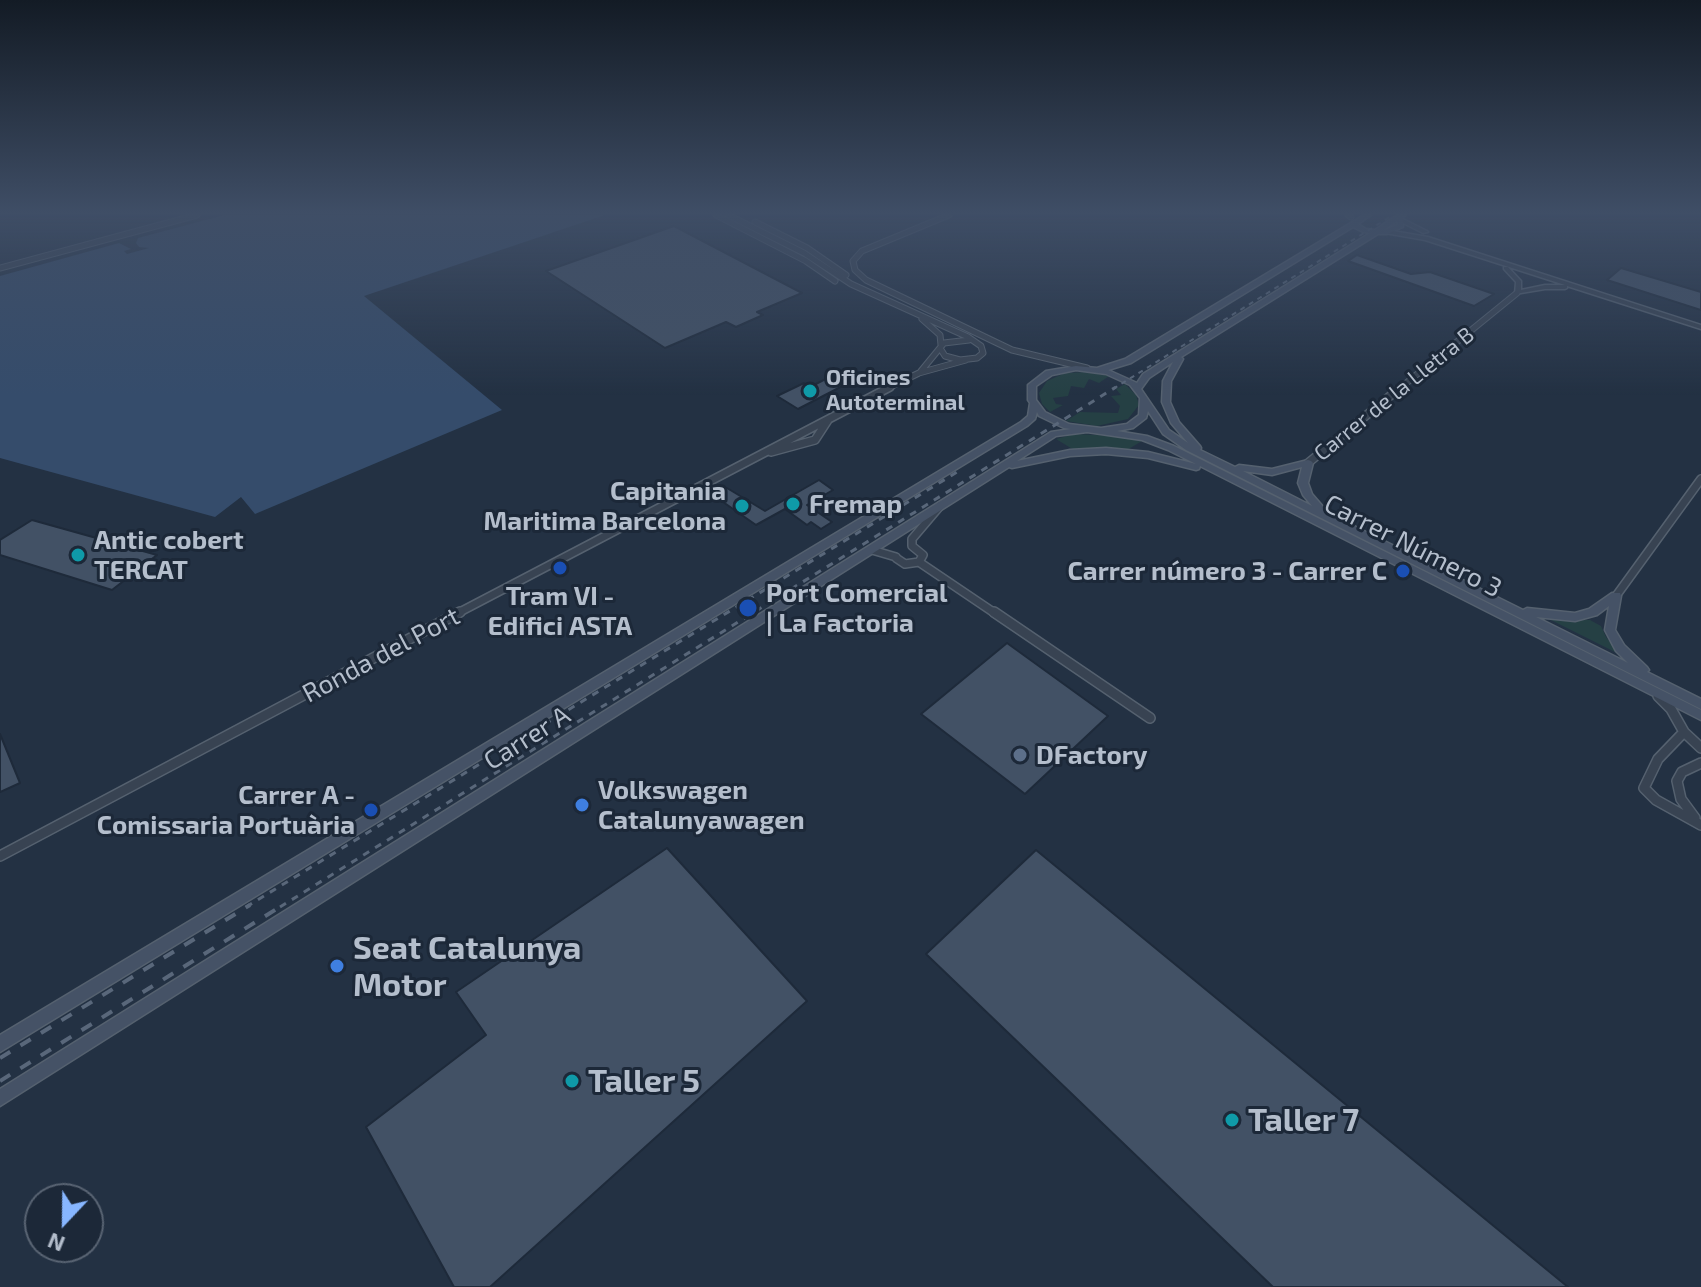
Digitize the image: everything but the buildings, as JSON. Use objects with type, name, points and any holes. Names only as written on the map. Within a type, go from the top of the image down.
[{"type":"main road","points":[[1095,369],[1130,360],[1269,275]]},
{"type":"main road","points":[[1095,369],[1122,377],[1138,388],[1143,379],[1308,275]]},
{"type":"main road","points":[[1182,354],[1167,381],[1166,402],[1175,423],[1206,457]]},
{"type":"main road","name":"Carrer A","points":[[0,1044],[1027,423],[1032,417],[1032,385],[1043,375],[1064,369],[1095,369]]},
{"type":"main road","name":"Carrer Número 3","points":[[1138,388],[1173,438],[1206,457],[1701,704]]},
{"type":"main road","points":[[1033,404],[1053,421],[1084,430],[1101,431],[1135,423],[1143,416],[1146,402]]},
{"type":"main road","name":"Carrer A","points":[[0,1098],[1000,468],[1060,432],[1084,430]]},
{"type":"main road","name":"Carrer Número 3","points":[[1101,431],[1158,443],[1701,715]]},
{"type":"main road","points":[[1000,468],[1070,453],[1106,451],[1162,458],[1223,476]]},
{"type":"main road","points":[[1220,464],[1272,472],[1308,463],[1303,483],[1308,495],[1339,523]]},
{"type":"main road","points":[[1505,606],[1566,618],[1593,612],[1616,596]]},
{"type":"main road","points":[[1616,596],[1609,623],[1613,638],[1639,667],[1663,685]]},
{"type":"street","points":[[826,275],[838,283],[884,299]]},
{"type":"street","points":[[835,275],[981,346],[983,353],[919,373]]},
{"type":"street","points":[[848,275],[884,299]]},
{"type":"street","points":[[860,275],[987,339],[1025,354],[1095,369]]},
{"type":"street","points":[[1514,275],[1520,285]]},
{"type":"street","points":[[1539,275],[1572,279]]},
{"type":"street","points":[[1517,293],[1525,277],[1539,275]]},
{"type":"street","points":[[1532,289],[1541,283],[1539,275]]},
{"type":"street","points":[[1539,275],[1701,327]]},
{"type":"street","points":[[1560,275],[1701,320]]},
{"type":"street","points":[[1517,293],[1558,287],[1586,291]]},
{"type":"street","name":"Carrer de la Lletra B","points":[[1308,463],[1517,293]]},
{"type":"street","points":[[913,312],[937,330],[945,356],[966,360]]},
{"type":"street","points":[[919,373],[941,346],[955,339],[973,341]]},
{"type":"street","name":"Ronda del Port","points":[[0,856],[919,373]]},
{"type":"street","name":"Ronda del Port","points":[[762,455],[815,440],[828,420]]},
{"type":"street","points":[[1616,596],[1701,479]]},
{"type":"street","points":[[919,562],[923,555],[912,546],[912,539],[940,506]]},
{"type":"street","points":[[872,550],[905,564],[919,562],[1150,718]]},
{"type":"street","points":[[1647,688],[1671,709],[1684,732],[1701,748]]},
{"type":"street","points":[[1684,732],[1658,759],[1644,788],[1656,800],[1701,825]]},
{"type":"street","points":[[1701,763],[1682,772],[1677,781],[1685,807],[1701,825]]},
{"type":"green space","points":[[1088,372],[1109,376],[1099,383],[1089,379],[1084,388],[1071,386],[1068,396],[1053,398],[1056,404],[1063,405],[1050,412],[1042,404],[1039,393],[1047,381],[1065,373]]},
{"type":"green space","points":[[1125,384],[1136,395],[1139,405],[1128,419],[1097,426],[1066,421],[1080,412],[1118,413],[1120,406],[1111,396],[1121,395],[1116,389]]},
{"type":"green space","points":[[1075,434],[1142,441],[1127,450],[1074,450],[1056,439]]},
{"type":"green space","points":[[1547,618],[1590,620],[1601,626],[1621,655]]},
{"type":"water","points":[[426,275],[364,296],[502,410],[255,514],[241,497],[215,517],[0,458],[0,276]]},
{"type":"railway","points":[[1113,389],[1296,275]]},
{"type":"railway","points":[[280,907],[1116,387]]},
{"type":"railway","points":[[246,907],[962,469]]},
{"type":"railway","points":[[0,1058],[250,905]]},
{"type":"railway","points":[[0,1081],[283,905]]},
{"type":"place","name":"Oficines Autoterminal","points":[[810,391]]},
{"type":"place","name":"Fremap","points":[[793,504]]},
{"type":"place","name":"Capitania Maritima Barcelona","points":[[742,506]]},
{"type":"place","name":"Antic cobert TERCAT","points":[[78,555]]},
{"type":"place","name":"Tram VI - Edifici ASTA","points":[[560,568]]},
{"type":"place","name":"Carrer número 3 - Carrer C","points":[[1403,571]]},
{"type":"place","name":"Port Comercial | La Factoria","points":[[748,608]]},
{"type":"place","name":"DFactory","points":[[1020,755]]},
{"type":"place","name":"Volkswagen Catalunyawagen","points":[[582,805]]},
{"type":"place","name":"Carrer A - Comissaria Portuària","points":[[371,810]]},
{"type":"place","name":"Seat Catalunya Motor","points":[[337,966]]},
{"type":"place","name":"Taller 5","points":[[572,1081]]},
{"type":"place","name":"Taller 7","points":[[1232,1120]]}]
